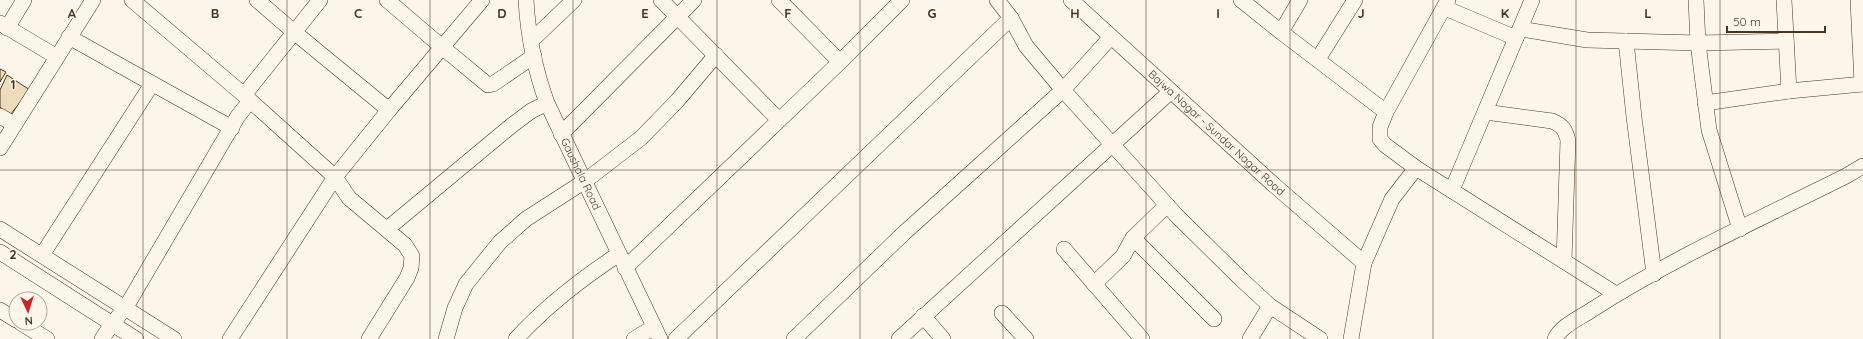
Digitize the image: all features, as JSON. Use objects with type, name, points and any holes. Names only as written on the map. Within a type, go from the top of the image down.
[{"type":"street","points":[[24,0],[4,26],[57,57]]},
{"type":"street","points":[[0,148],[93,0]]},
{"type":"street","points":[[132,0],[247,98],[335,177],[349,198],[405,244],[412,256],[411,268],[407,278],[369,339]]},
{"type":"street","points":[[257,0],[389,110]]},
{"type":"street","points":[[102,339],[126,307],[232,128],[247,98],[294,32],[320,0]]},
{"type":"street","points":[[387,0],[442,48],[484,82],[491,85],[534,56]]},
{"type":"street","points":[[230,339],[335,177],[389,110],[482,0]]},
{"type":"street","name":"Gaushala Road","points":[[526,0],[537,77],[547,104],[657,333]]},
{"type":"street","points":[[531,41],[574,0]]},
{"type":"street","points":[[661,0],[779,120]]},
{"type":"street","points":[[561,134],[694,0]]},
{"type":"street","points":[[779,0],[840,62]]},
{"type":"street","points":[[997,0],[1011,18],[1026,46],[1063,90],[1167,205],[1270,306],[1320,339]]},
{"type":"street","name":"Bajwa Nagar - Sundar Nagar Road","points":[[1071,0],[1170,92],[1364,263]]},
{"type":"street","points":[[1241,0],[1386,112]]},
{"type":"street","points":[[1281,32],[1300,0]]},
{"type":"street","points":[[1318,59],[1355,0]]},
{"type":"street","points":[[1452,190],[1532,0]]},
{"type":"street","points":[[1696,0],[1698,43],[1709,130],[1740,229]]},
{"type":"street","points":[[1784,0],[1789,91]]},
{"type":"street","points":[[1705,104],[1789,91],[1863,84],[1858,0]]},
{"type":"street","points":[[625,268],[840,62],[898,1]]},
{"type":"street","points":[[1616,294],[1416,168],[1385,145],[1380,139],[1380,127],[1386,112],[1446,4],[1518,34],[1587,40],[1698,43],[1786,41]]},
{"type":"street","points":[[676,339],[1011,18]]},
{"type":"street","points":[[69,37],[232,128]]},
{"type":"street","points":[[794,339],[904,233],[1063,90],[1111,37]]},
{"type":"street","points":[[1626,41],[1654,274]]},
{"type":"street","points":[[451,337],[455,308],[466,284],[500,242],[526,219],[585,181],[641,138],[677,101],[716,55]]},
{"type":"street","points":[[42,255],[152,84]]},
{"type":"street","points":[[899,339],[1170,92]]},
{"type":"street","points":[[387,229],[511,126],[531,111],[547,104]]},
{"type":"street","points":[[1485,112],[1552,121],[1560,124],[1565,130],[1568,140],[1564,261]]},
{"type":"street","points":[[0,116],[14,124]]},
{"type":"street","points":[[1554,339],[1561,330],[1616,294],[1863,166]]},
{"type":"street","points":[[1354,338],[1364,263],[1392,199],[1416,168]]},
{"type":"street","points":[[1094,284],[1123,256],[1133,238],[1167,205]]},
{"type":"street","points":[[0,229],[126,307],[174,339]]},
{"type":"street","points":[[1133,238],[1214,319]]},
{"type":"street","points":[[1064,249],[1142,339]]},
{"type":"street","points":[[0,252],[136,339]]},
{"type":"street","points":[[516,339],[539,314],[563,293],[619,254]]},
{"type":"street","points":[[1250,339],[1270,306]]},
{"type":"street","points":[[1002,313],[1026,339]]},
{"type":"street","points":[[923,316],[943,339]]},
{"type":"street","points":[[34,331],[47,339]]},
{"type":"street","points":[[634,339],[657,333]]},
{"type":"building","points":[[0,69],[6,72],[0,82]]},
{"type":"building","points":[[7,75],[30,90],[10,115],[0,107],[0,90]]}]
